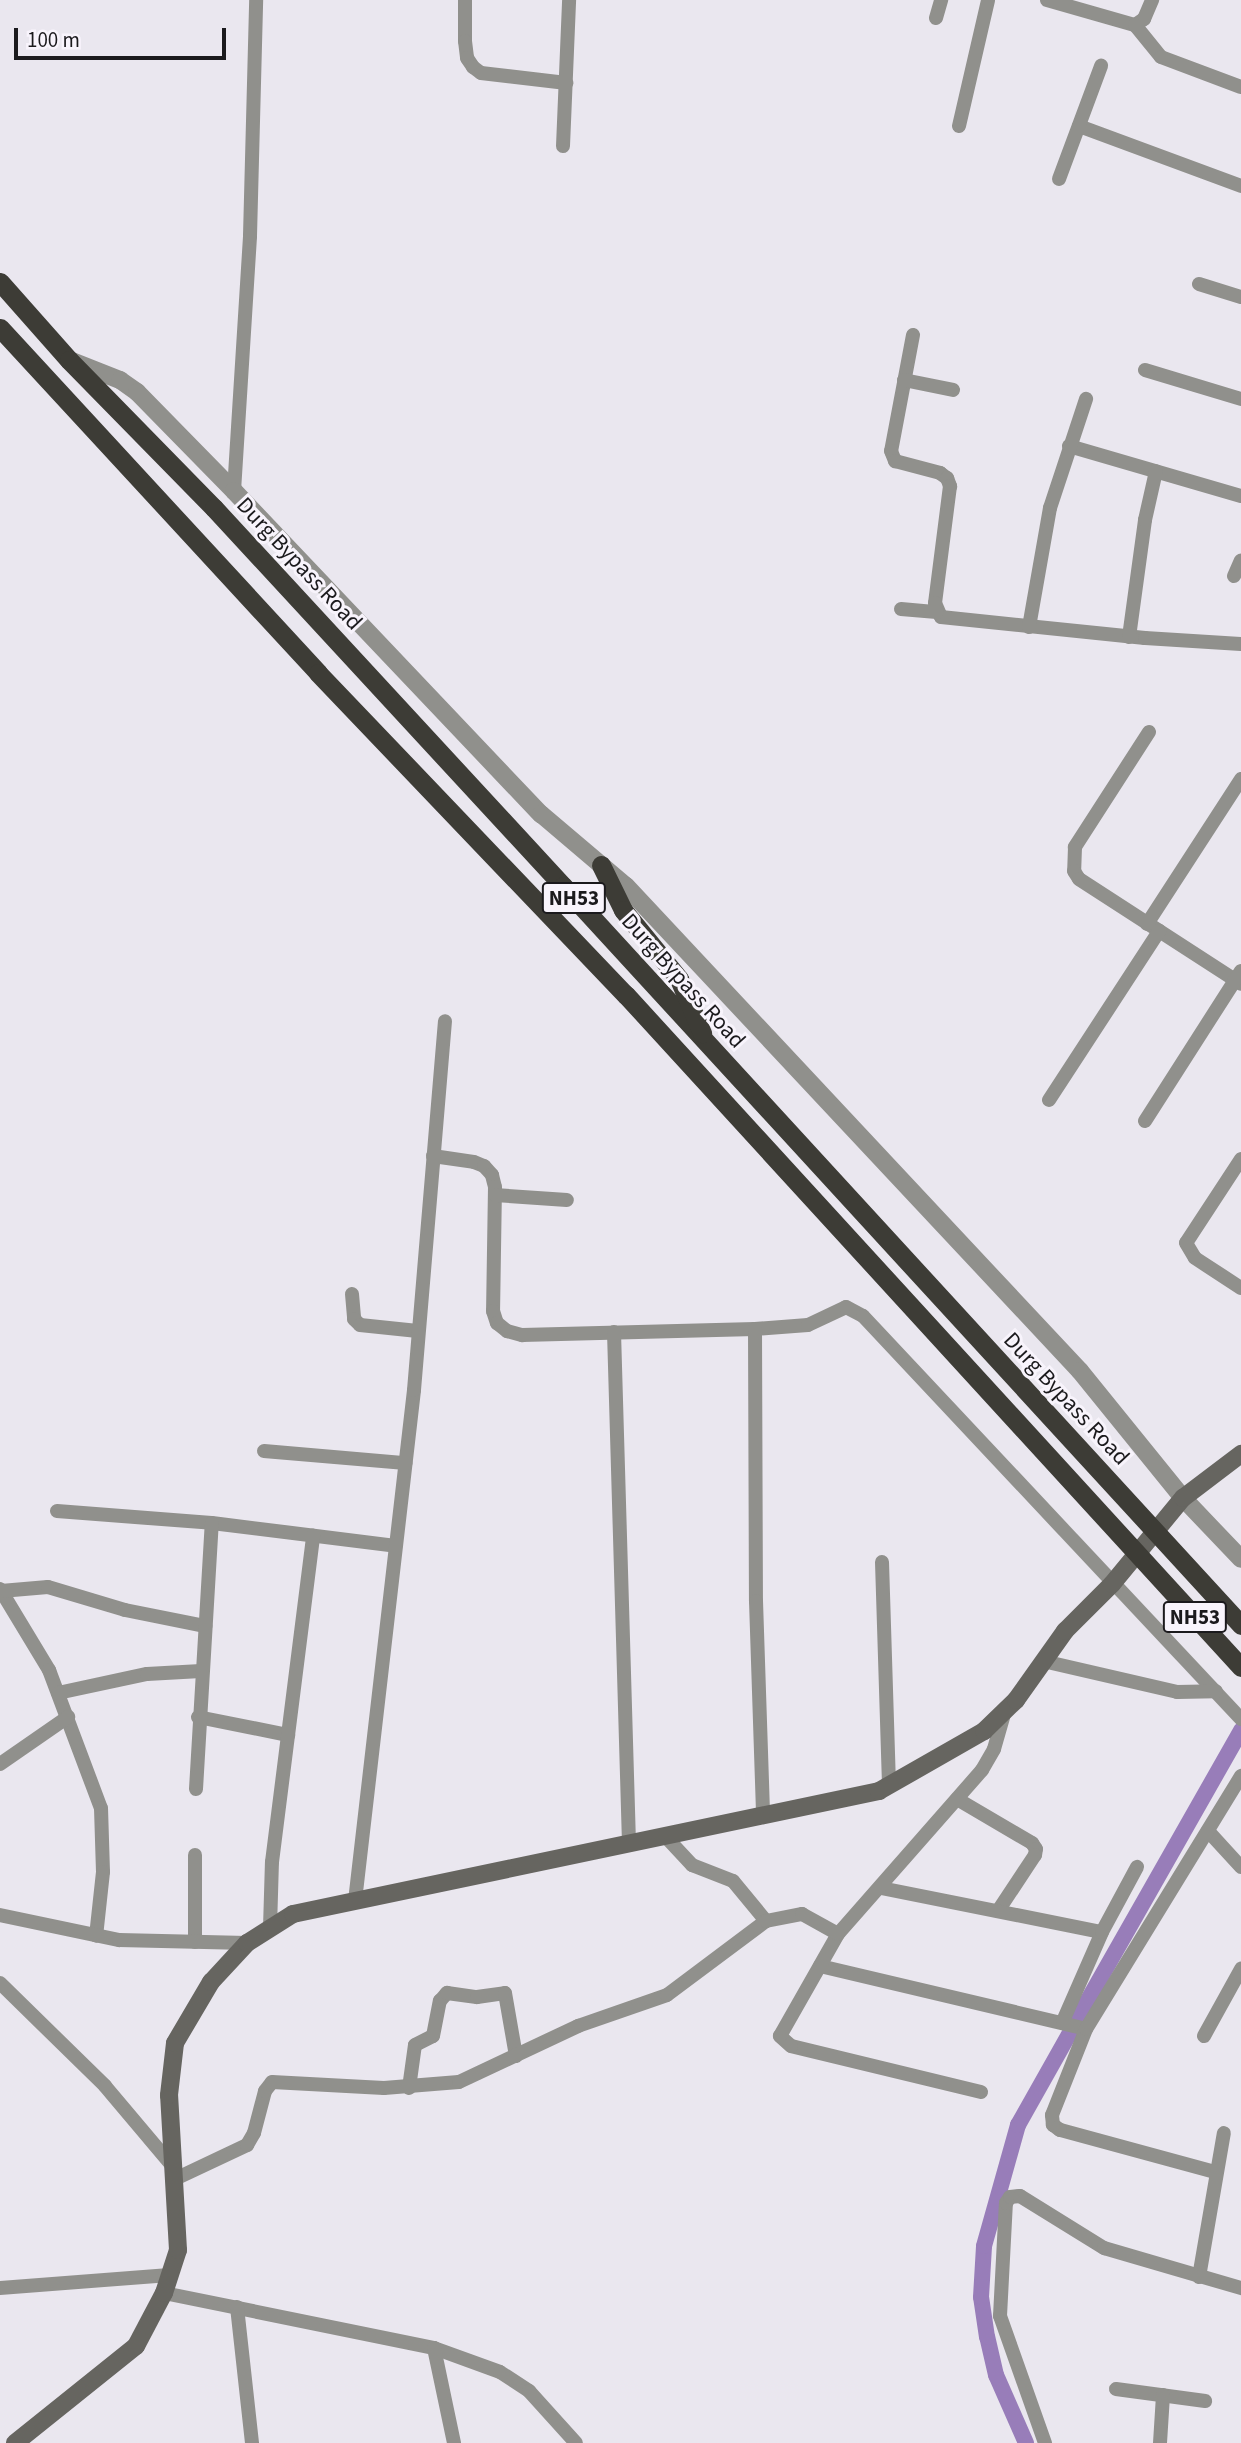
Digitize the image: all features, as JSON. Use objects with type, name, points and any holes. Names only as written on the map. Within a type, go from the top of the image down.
[{"type":"highway","name":"Durg Bypass Road","points":[[0,282],[69,360],[214,508],[1241,1625]]},
{"type":"highway","name":"NH53","points":[[0,328],[318,673],[626,995],[1241,1667]]},
{"type":"highway","points":[[601,865],[623,910],[679,979],[697,1016],[703,1039]]},
{"type":"main road","points":[[24,2440],[136,2346],[164,2293],[178,2249],[169,2095],[175,2043],[211,1982],[247,1943],[293,1914],[879,1791],[984,1731],[1005,1710],[1087,1606],[1112,1584],[1183,1498],[1241,1454]]},
{"type":"street","points":[[234,491],[250,236],[256,0]]},
{"type":"street","points":[[465,0],[467,58],[473,67],[481,73],[566,83]]},
{"type":"street","points":[[563,146],[569,0]]},
{"type":"street","points":[[936,18],[941,0]]},
{"type":"street","points":[[959,126],[988,0]]},
{"type":"street","points":[[1047,0],[1135,25],[1161,57],[1241,87]]},
{"type":"street","points":[[1135,25],[1144,19],[1152,0]]},
{"type":"street","points":[[1059,179],[1101,66]]},
{"type":"street","points":[[1079,125],[1241,186]]},
{"type":"street","points":[[1199,284],[1241,297]]},
{"type":"street","points":[[913,335],[891,451],[895,461],[940,473],[947,478],[950,486],[937,612]]},
{"type":"street","points":[[69,360],[120,380],[136,393],[234,491],[541,814],[645,906],[1070,1361],[1183,1498],[1241,1559]]},
{"type":"street","points":[[1145,370],[1241,399]]},
{"type":"street","points":[[904,380],[953,390]]},
{"type":"street","points":[[1029,627],[1050,508],[1086,398]]},
{"type":"street","points":[[1069,446],[1241,496]]},
{"type":"street","points":[[1129,636],[1145,520],[1156,471]]},
{"type":"street","points":[[1234,576],[1241,560]]},
{"type":"street","points":[[901,610],[937,612],[951,620],[1241,644]]},
{"type":"street","points":[[1145,1121],[1239,979],[1153,928],[1079,879],[1073,857],[1075,847],[1149,732]]},
{"type":"street","points":[[1049,1100],[1241,779]]},
{"type":"street","points":[[355,1901],[405,1463],[445,1021]]},
{"type":"street","points":[[433,1156],[484,1166],[492,1175],[495,1195],[493,1311],[496,1323],[507,1331],[522,1335],[755,1329],[808,1325],[846,1307],[863,1315],[1241,1719]]},
{"type":"street","points":[[1241,1159],[1186,1243],[1195,1258],[1241,1287]]},
{"type":"street","points":[[495,1195],[567,1200]]},
{"type":"street","points":[[352,1294],[354,1319],[360,1325],[418,1331]]},
{"type":"street","points":[[755,1329],[756,1601],[763,1816]]},
{"type":"street","points":[[614,1332],[629,1843]]},
{"type":"street","points":[[264,1451],[405,1463]]},
{"type":"street","points":[[57,1511],[212,1523],[396,1546]]},
{"type":"street","points":[[195,1789],[212,1523]]},
{"type":"street","points":[[270,1928],[272,1862],[313,1536]]},
{"type":"street","points":[[882,1562],[889,1785]]},
{"type":"street","points":[[96,1936],[103,1872],[101,1808],[49,1670],[1,1590],[48,1587],[125,1610],[205,1626]]},
{"type":"street","points":[[1043,1661],[1177,1692],[1216,1692]]},
{"type":"street","points":[[58,1693],[147,1674],[201,1671]]},
{"type":"street","points":[[981,2092],[785,2043],[781,2031],[838,1934],[881,1888],[989,1760],[1005,1710]]},
{"type":"street","points":[[0,1765],[68,1717]]},
{"type":"street","points":[[198,1717],[288,1735]]},
{"type":"street","points":[[1215,2172],[1056,2128],[1052,2115],[1086,2028],[1241,1776]]},
{"type":"street","points":[[957,1799],[1036,1849],[1035,1856],[998,1911]]},
{"type":"street","points":[[1208,1831],[1241,1867]]},
{"type":"street","points":[[666,1836],[692,1865],[733,1881],[766,1922]]},
{"type":"street","points":[[195,1855],[195,1942]]},
{"type":"street","points":[[1063,2021],[1102,1932],[1137,1867]]},
{"type":"street","points":[[881,1888],[1102,1932]]},
{"type":"street","points":[[0,1983],[105,2086],[174,2174],[247,2144],[254,2133],[265,2091],[272,2082],[409,2088],[459,2081],[578,2026],[667,1996],[766,1922],[802,1914],[838,1934]]},
{"type":"street","points":[[0,1916],[96,1936],[247,1943]]},
{"type":"street","points":[[820,1966],[1086,2028]]},
{"type":"street","points":[[1204,2036],[1241,1969]]},
{"type":"street","points":[[409,2088],[415,2045],[433,2036],[440,2001],[447,1993],[477,1997],[505,1993],[516,2056]]},
{"type":"street","points":[[1199,2277],[1215,2172],[1224,2133]]},
{"type":"street","points":[[1045,2443],[1000,2316],[1008,2199],[1020,2196],[1104,2248],[1241,2288]]},
{"type":"street","points":[[0,2288],[170,2275]]},
{"type":"street","points":[[164,2293],[434,2348],[500,2372],[529,2391],[576,2443]]},
{"type":"street","points":[[237,2307],[252,2443]]},
{"type":"street","points":[[434,2348],[454,2443]]},
{"type":"street","points":[[1116,2389],[1205,2400]]},
{"type":"street","points":[[1160,2443],[1163,2395]]},
{"type":"waterway","points":[[1076,2021],[1241,1730]]},
{"type":"waterway","points":[[1026,2443],[996,2375],[987,2337],[981,2297],[984,2246],[1018,2125],[1071,2031]]}]
